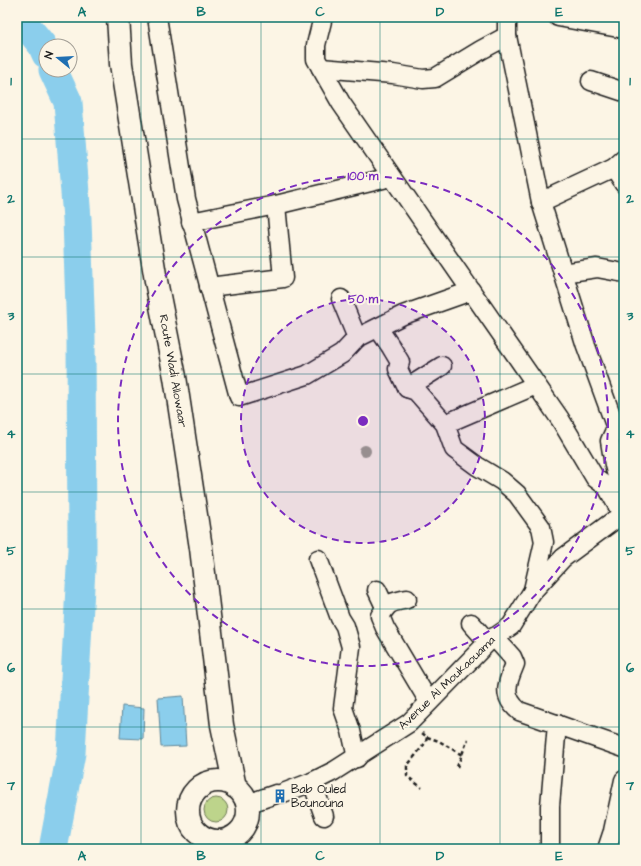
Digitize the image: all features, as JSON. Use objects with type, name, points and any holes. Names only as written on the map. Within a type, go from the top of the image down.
[{"type":"street","name":"Route Wadi Allowaar","points":[[118,17],[122,72],[156,281],[175,377],[201,548],[222,725],[241,795]]},
{"type":"street","points":[[157,17],[186,199],[239,397],[307,375],[342,354],[358,338],[402,315],[472,291]]},
{"type":"street","points":[[323,17],[316,45],[316,59],[341,103],[391,177],[421,216],[560,419],[595,478],[607,487],[623,510]]},
{"type":"street","points":[[507,17],[506,36],[541,202],[586,346],[616,428],[610,441],[623,510]]},
{"type":"street","points":[[558,17],[624,29]]},
{"type":"street","points":[[321,68],[393,74],[423,79],[435,78],[468,57],[506,36]]},
{"type":"street","points":[[591,81],[624,92]]},
{"type":"street","points":[[541,202],[619,164],[624,184]]},
{"type":"street","points":[[191,222],[276,205],[391,177]]},
{"type":"street","points":[[209,287],[283,278],[276,205]]},
{"type":"street","points":[[563,273],[597,268],[624,273]]},
{"type":"street","points":[[341,299],[358,338]]},
{"type":"street","points":[[378,328],[400,362],[398,369],[408,388],[416,391],[445,424],[454,449],[477,466],[502,481],[517,494],[541,527],[544,542],[532,592]]},
{"type":"street","points":[[408,388],[442,366]]},
{"type":"street","points":[[445,424],[536,385]]},
{"type":"street","name":"Avenue Al Moukaouama","points":[[241,795],[279,793],[312,782],[334,772],[357,758],[408,723],[491,640],[512,626],[532,592],[563,558],[623,510]]},
{"type":"street","points":[[318,560],[340,618],[345,626],[351,647],[343,708],[357,758]]},
{"type":"street","points":[[377,590],[385,607]]},
{"type":"street","points":[[407,599],[399,600],[385,607],[380,616],[385,628],[429,702]]},
{"type":"street","points":[[471,623],[512,657],[515,664],[506,689],[513,706],[520,711],[624,748]]},
{"type":"street","points":[[550,849],[550,806],[557,724]]},
{"type":"street","name":"Route Wadi Allowaar","points":[[209,782],[222,725]]},
{"type":"street","points":[[607,849],[619,834],[624,780]]},
{"type":"street","points":[[219,781],[227,783],[241,795],[248,812],[246,821],[237,842],[207,844],[197,834],[188,818],[190,800],[194,792],[209,782],[219,781]]},
{"type":"street","points":[[312,782],[324,816]]},
{"type":"path","points":[[408,723],[427,737],[439,741],[462,755]]},
{"type":"path","points":[[422,788],[407,776],[407,766],[426,742],[427,737]]},
{"type":"path","points":[[457,767],[468,739]]},
{"type":"green space","points":[[216,798],[221,799],[227,805],[227,815],[221,821],[216,822],[211,821],[205,815],[204,810],[205,805],[211,799]]},
{"type":"water","points":[[183,696],[186,746],[161,747],[158,698]]},
{"type":"water","points":[[122,706],[144,708],[143,739],[120,738]]},
{"type":"waterway","points":[[19,17],[38,40]]},
{"type":"waterway","points":[[53,849],[71,753],[82,550],[81,338],[77,219],[68,102],[57,78]]},
{"type":"place","name":"Bab Ouled Bounouna","points":[[280,796]]}]
